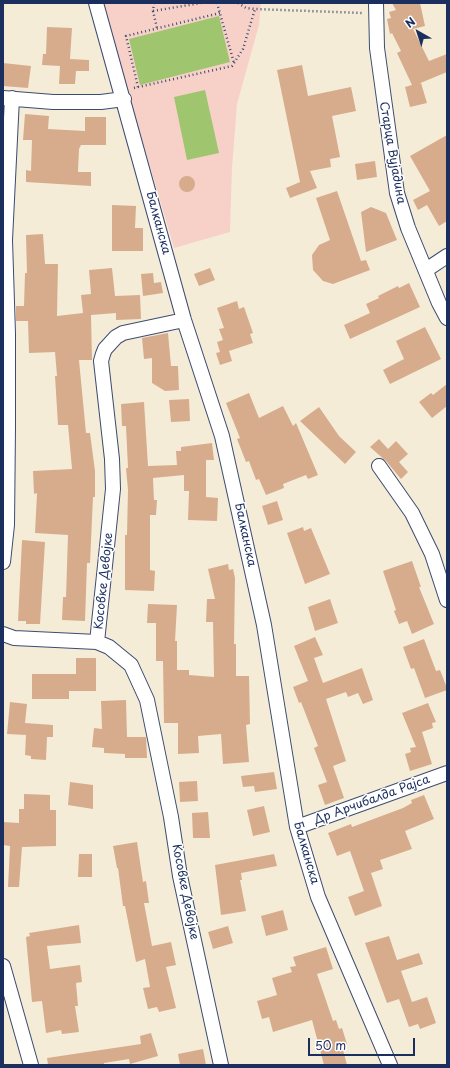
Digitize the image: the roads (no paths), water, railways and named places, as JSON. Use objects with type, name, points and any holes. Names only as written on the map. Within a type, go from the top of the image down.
[{"type":"street","name":"Балканска","points":[[96,3],[123,95],[184,320],[222,436],[249,550],[264,625],[297,828],[318,897],[390,1065]]},
{"type":"street","name":"Старца Вујадина","points":[[376,8],[376,48],[386,126],[397,193],[408,228],[447,318]]},
{"type":"street","points":[[3,562],[7,525],[8,334],[5,240],[8,98],[53,102],[101,102],[123,95]]},
{"type":"street","points":[[426,270],[447,256]]},
{"type":"street","name":"Косовке Девојке","points":[[184,320],[123,333],[116,337],[105,348],[101,361],[112,459],[113,489],[98,642],[109,647],[130,665],[147,700],[171,818],[180,876],[221,1065]]},
{"type":"street","points":[[379,466],[412,512],[432,554],[447,600]]},
{"type":"street","points":[[3,634],[14,638],[98,642]]},
{"type":"street","name":"Др Арчибалда Рајса","points":[[297,828],[447,774]]},
{"type":"street","points":[[3,966],[31,1065]]}]
